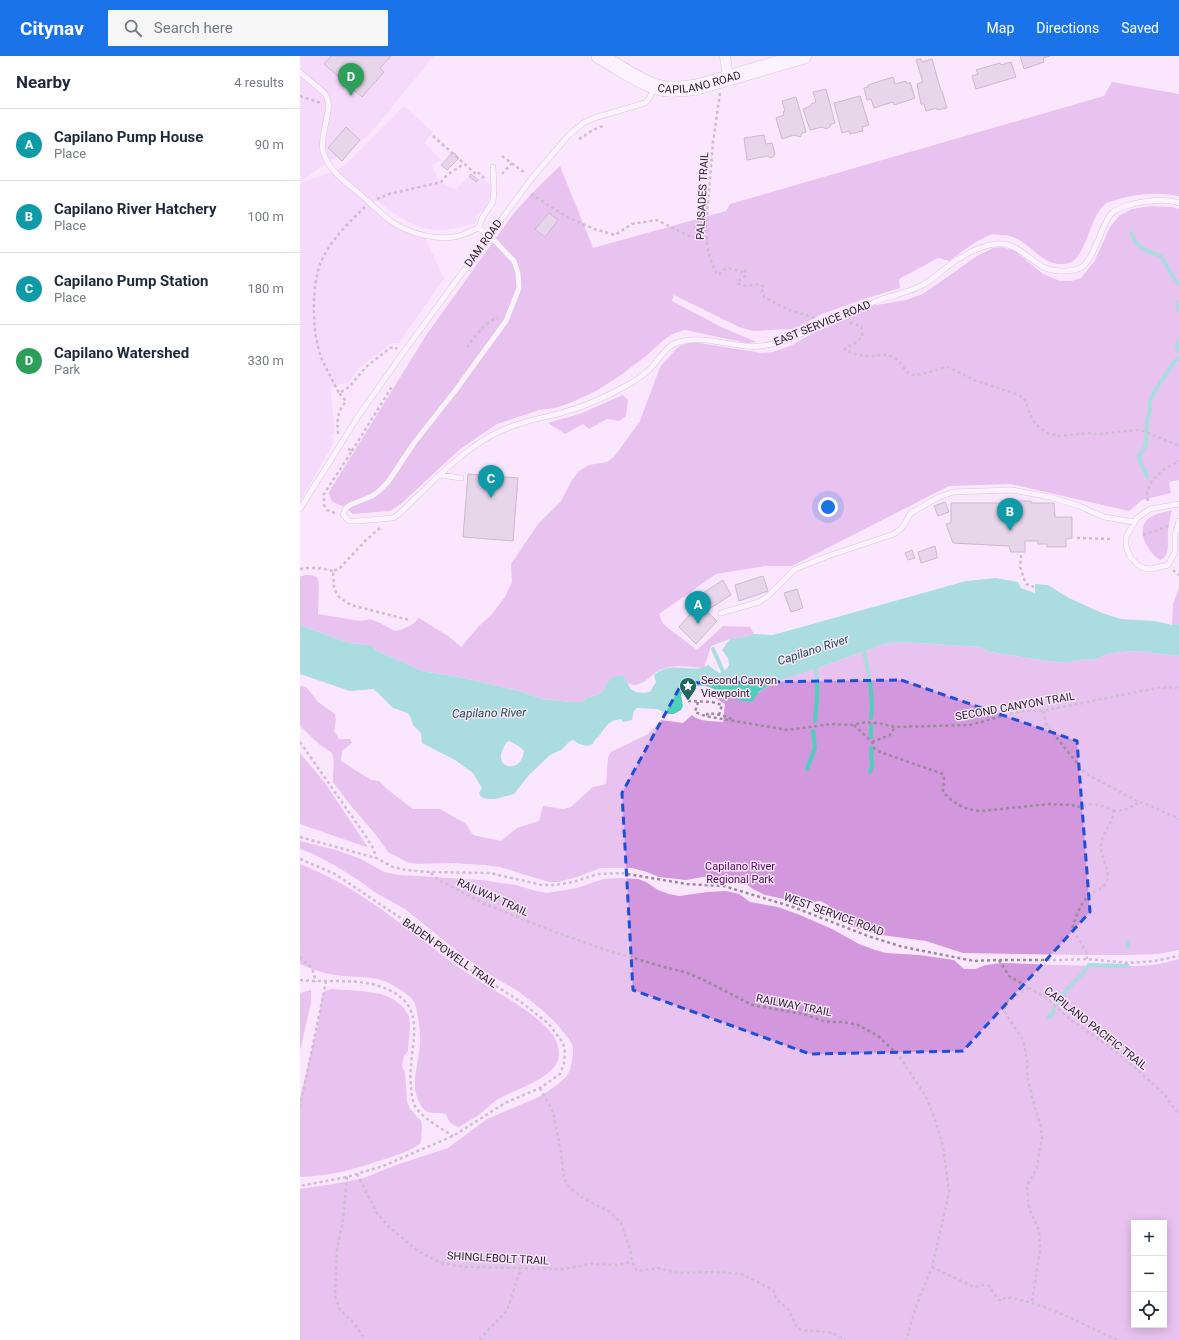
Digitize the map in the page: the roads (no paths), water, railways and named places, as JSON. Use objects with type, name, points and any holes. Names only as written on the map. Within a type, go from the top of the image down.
[{"type":"main road","name":"CAPILANO ROAD","points":[[599,56],[616,62],[629,74],[654,87],[667,89],[697,87],[804,56]]},
{"type":"street","points":[[725,56],[728,78]]},
{"type":"lane","points":[[300,72],[325,95],[329,106],[322,140],[323,151],[334,171],[342,180],[391,222],[402,228],[420,234],[446,238],[460,236],[479,228]]},
{"type":"lane","name":"DAM ROAD","points":[[300,509],[403,352],[524,188],[568,136],[583,123],[594,118],[645,103],[649,99],[654,87]]},
{"type":"lane","points":[[479,228],[482,218],[493,202],[494,189],[492,167]]},
{"type":"lane","name":"EAST SERVICE ROAD","points":[[488,236],[514,261],[518,273],[518,288],[506,321],[455,391],[418,437],[388,482],[372,496],[346,508],[343,514],[350,521],[370,521],[393,518],[459,457],[479,443],[502,430],[524,421],[581,407],[626,386],[649,370],[666,349],[676,342],[704,340],[747,346],[773,345],[835,320],[872,302],[920,286],[968,254],[984,247],[997,244],[1006,244],[1016,248],[1044,268],[1060,271],[1071,271],[1082,268],[1090,258],[1107,222],[1114,212],[1136,203],[1153,200],[1174,201],[1179,203]]},
{"type":"lane","points":[[479,228],[488,236]]},
{"type":"lane","points":[[440,475],[460,478]]},
{"type":"lane","points":[[721,613],[759,602],[768,596],[795,570],[831,555],[894,534],[902,528],[911,513],[939,497],[953,492],[1012,490],[1050,497],[1072,503],[1104,517],[1134,522]]},
{"type":"lane","points":[[1179,504],[1150,509],[1137,518],[1126,537],[1126,546],[1130,557],[1143,568],[1151,569],[1168,565],[1175,552],[1175,536],[1179,521]]},
{"type":"water","name":"Capilano River","points":[[996,578],[1018,582],[1021,588],[1035,593],[1035,584],[1048,585],[1069,598],[1102,613],[1121,619],[1155,621],[1172,625],[1179,624],[1179,656],[1141,651],[1121,652],[1107,654],[1096,659],[1078,660],[1067,663],[990,652],[980,647],[900,642],[884,644],[813,670],[792,676],[769,686],[758,693],[753,701],[738,700],[710,687],[695,686],[683,691],[681,695],[683,706],[681,710],[674,714],[668,714],[657,709],[637,708],[634,711],[632,720],[623,722],[621,719],[613,721],[605,727],[593,744],[588,746],[579,744],[573,740],[570,741],[561,750],[550,755],[529,775],[514,794],[496,799],[481,797],[479,793],[482,788],[473,773],[455,760],[422,743],[421,733],[413,725],[408,713],[393,708],[374,689],[350,691],[300,674],[300,625],[349,643],[370,645],[376,650],[422,671],[460,677],[523,692],[542,699],[582,702],[588,697],[602,692],[609,680],[615,676],[624,676],[630,688],[636,692],[644,693],[650,692],[656,682],[654,675],[661,670],[668,668],[675,667],[696,669],[708,665],[719,673],[724,672],[729,665],[728,658],[722,650],[730,639],[754,634],[773,635],[966,581]],"holes":[[[509,741],[524,751],[522,759],[513,766],[504,764],[501,756],[506,743]]]},
{"type":"waterway","points":[[1131,233],[1135,242],[1146,251],[1161,256],[1173,277],[1179,283]]},
{"type":"waterway","points":[[1179,302],[1179,310]]},
{"type":"waterway","points":[[1179,341],[1177,347],[1179,351]]},
{"type":"waterway","points":[[1147,477],[1140,462],[1139,456],[1146,445],[1150,401],[1154,392],[1174,362],[1179,358]]},
{"type":"waterway","points":[[863,647],[871,691],[871,718]]},
{"type":"waterway","points":[[713,649],[725,676]]},
{"type":"waterway","points":[[815,664],[817,699],[815,721]]},
{"type":"waterway","points":[[871,725],[871,737]]},
{"type":"waterway","points":[[807,769],[815,748],[813,731]]},
{"type":"waterway","points":[[870,772],[872,766],[871,748]]},
{"type":"waterway","points":[[1057,1003],[1089,965],[1128,966]]},
{"type":"waterway","points":[[1048,1017],[1053,1013],[1054,1009]]},
{"type":"place","name":"Capilano Watershed","points":[[351,96]]},
{"type":"place","name":"Capilano Pump Station","points":[[491,498]]},
{"type":"place","name":"Capilano River Hatchery","points":[[1010,531]]},
{"type":"place","name":"Capilano Pump House","points":[[698,624]]},
{"type":"place","name":"Second Canyon Viewpoint","points":[[688,701]]},
{"type":"park label","name":"Capilano River Regional Park","points":[[740,872]]}]
